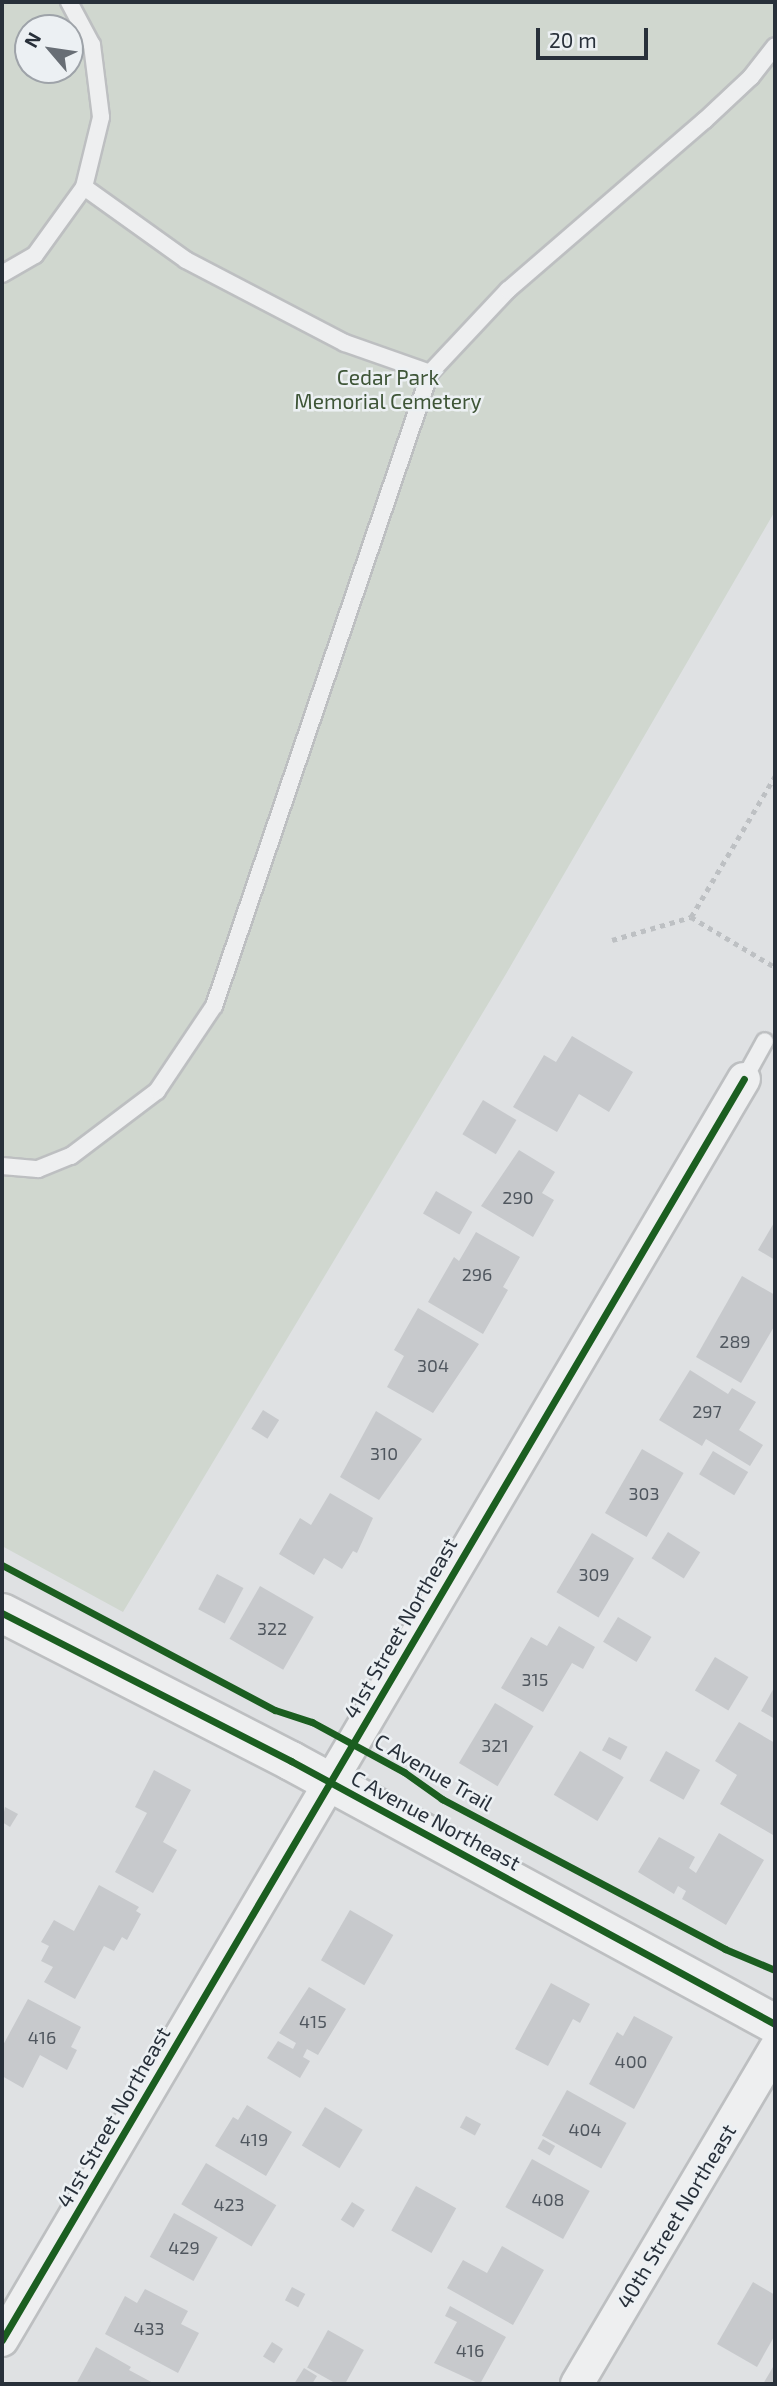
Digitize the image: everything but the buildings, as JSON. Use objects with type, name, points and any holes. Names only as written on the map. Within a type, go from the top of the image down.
[{"type":"street","name":"41st Street Northeast","points":[[2,2340],[744,1079]]},
{"type":"street","name":"C Avenue Northeast","points":[[2,1613],[330,1782],[775,2024]]},
{"type":"street","name":"40th Street Northeast","points":[[578,2384],[775,2049]]},
{"type":"lane","points":[[2,274],[35,255],[84,187],[101,117],[92,45],[69,2]]},
{"type":"lane","points":[[2,1166],[37,1169],[71,1156],[157,1091],[214,1006],[430,373],[508,290],[704,121],[751,77],[775,46]]},
{"type":"lane","points":[[84,187],[186,260],[345,343],[430,373]]},
{"type":"lane","points":[[744,1079],[765,1041]]},
{"type":"path","points":[[612,940],[691,917],[775,776]]},
{"type":"path","points":[[691,917],[775,967]]},
{"type":"green space","name":"Cedar Park Memorial Cemetery","points":[[2,2],[775,2],[775,511],[506,974],[123,1612],[2,1546]]},
{"type":"cycle path","points":[[2,2340],[744,1079]]},
{"type":"cycle path","name":"C Avenue Trail","points":[[2,1565],[275,1710],[312,1722],[404,1772],[442,1799],[725,1949],[775,1970]]},
{"type":"cycle path","points":[[2,1613],[291,1761],[775,2024]]}]
